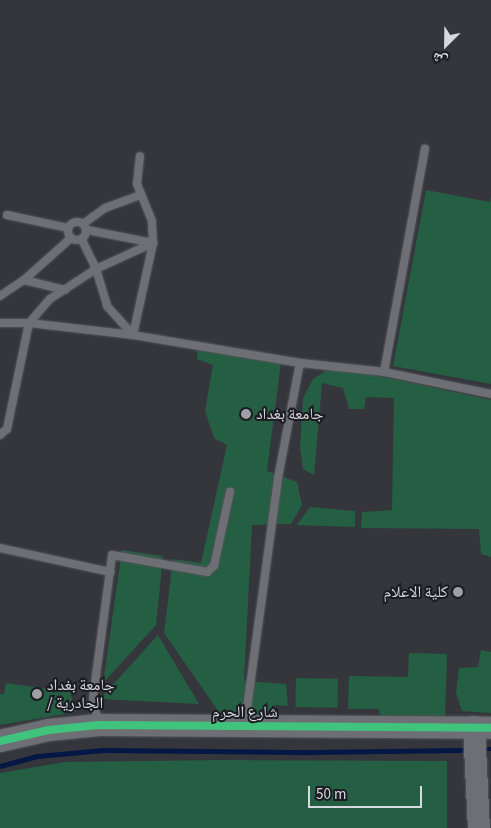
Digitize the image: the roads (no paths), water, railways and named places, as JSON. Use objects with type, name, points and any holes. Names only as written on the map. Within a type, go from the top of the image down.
[{"type":"street","name":"شارع الحرم","points":[[0,741],[50,730],[99,725],[482,727]]},
{"type":"street","points":[[479,828],[482,727]]},
{"type":"lane","points":[[384,372],[426,149]]},
{"type":"lane","points":[[133,335],[153,243],[152,221],[137,184],[140,156]]},
{"type":"lane","points":[[133,335],[107,306],[96,269],[82,240],[85,227],[104,208],[140,195]]},
{"type":"lane","points":[[7,215],[68,228],[77,221],[85,227],[153,243]]},
{"type":"lane","points":[[68,228],[71,238]]},
{"type":"lane","points":[[71,238],[82,240]]},
{"type":"lane","points":[[0,296],[24,280],[71,238]]},
{"type":"lane","points":[[0,435],[8,428],[29,323],[50,299],[96,269],[153,243]]},
{"type":"lane","points":[[24,280],[65,290]]},
{"type":"lane","points":[[0,323],[29,323],[133,335],[300,363],[384,372],[491,394]]},
{"type":"lane","points":[[244,725],[278,478],[300,363]]},
{"type":"lane","points":[[99,725],[93,698],[112,555],[207,572],[214,566],[230,492]]},
{"type":"lane","points":[[0,548],[110,572]]},
{"type":"waterway","points":[[0,766],[38,756],[103,750],[311,752],[461,750]]},
{"type":"place","name":"جامعة بغداد","points":[[246,414]]},
{"type":"place","name":"كلية الاعلام","points":[[458,592]]},
{"type":"place","name":"جامعة بغداد / الجادرية","points":[[37,694]]}]
